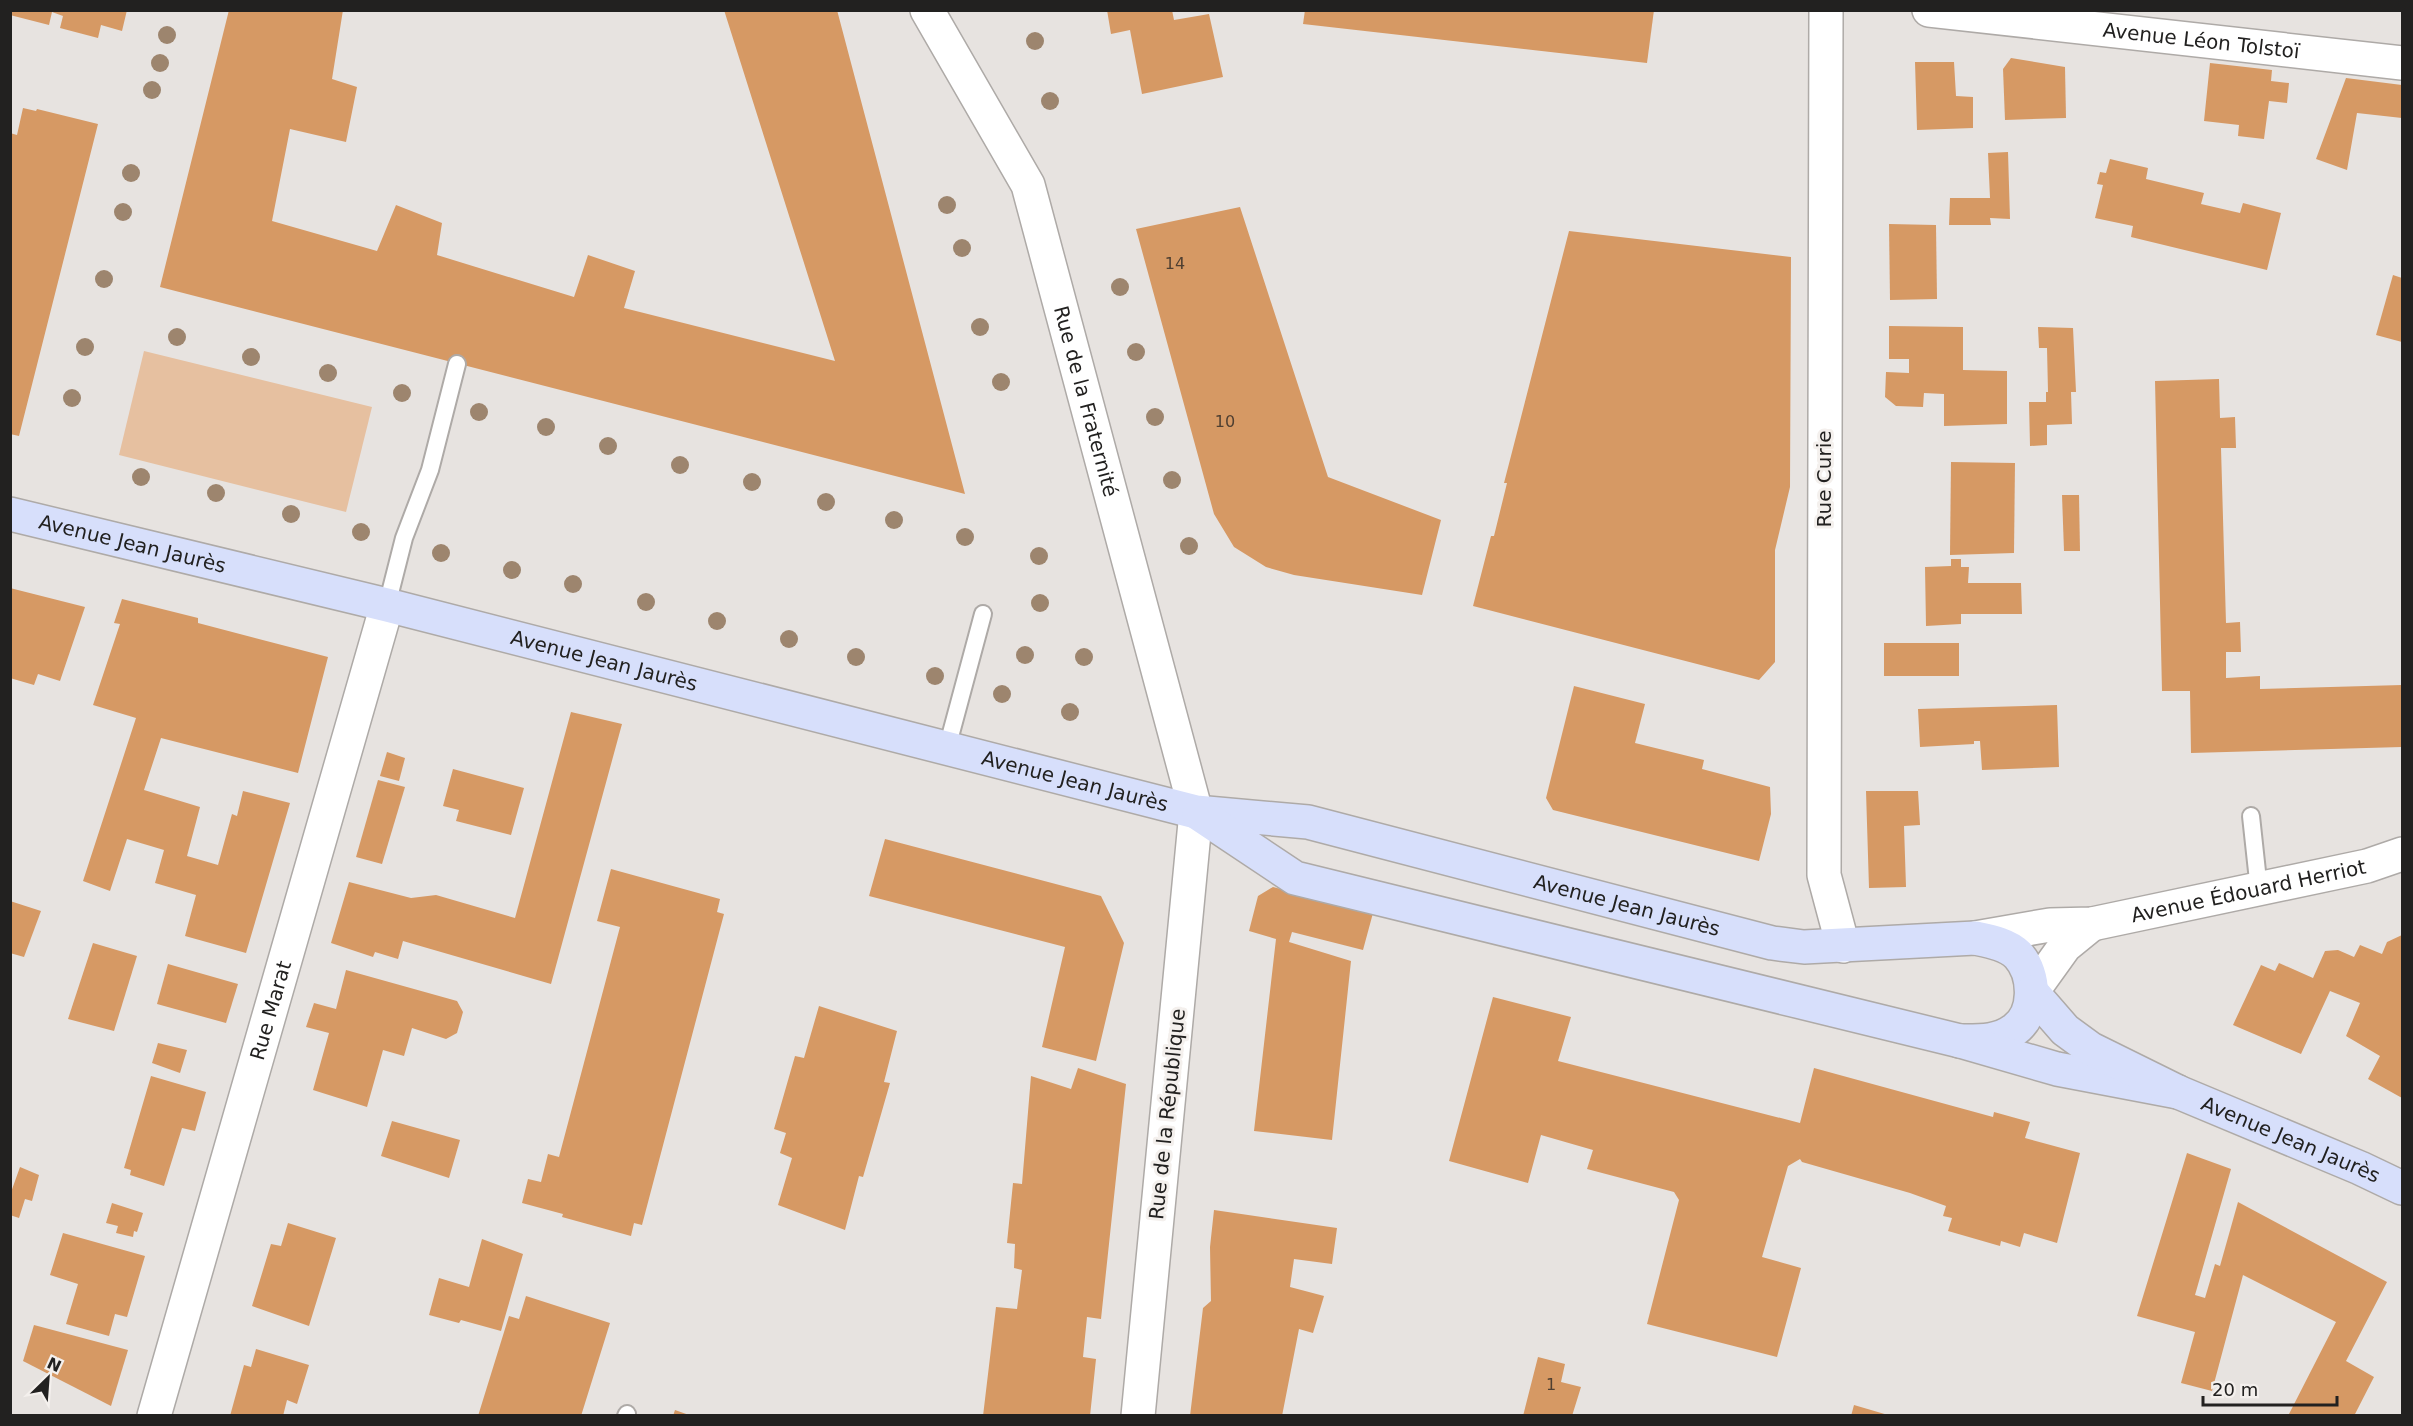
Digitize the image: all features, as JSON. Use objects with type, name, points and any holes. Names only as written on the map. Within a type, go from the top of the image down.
[{"type":"main road","name":"Avenue Jean Jaurès","points":[[10,514],[387,605],[1196,812],[1308,822],[1772,943],[1804,947],[1975,938],[2000,944],[2017,955],[2029,975],[2032,992],[2028,1012],[2015,1030],[1991,1041],[1960,1041]]},
{"type":"main road","name":"Avenue Jean Jaurès","points":[[1196,812],[1295,878],[1960,1041],[2057,1069],[2178,1092]]},
{"type":"main road","name":"Avenue Jean Jaurès","points":[[2032,992],[2065,1030],[2091,1049],[2178,1092],[2328,1154],[2403,1188]]},
{"type":"street","name":"Rue de la Fraternité","points":[[927,10],[1028,185],[1196,812]]},
{"type":"street","name":"Rue Curie","points":[[1826,10],[1824,875],[1843,946]]},
{"type":"street","name":"Avenue Léon Tolstoï","points":[[1929,10],[2403,63]]},
{"type":"street","name":"Rue Marat","points":[[154,1416],[387,605]]},
{"type":"street","name":"Rue de la République","points":[[1138,1416],[1196,812]]},
{"type":"street","name":"Avenue Édouard Herriot","points":[[1975,938],[2050,925],[2092,924],[2367,866],[2403,854]]},
{"type":"street","points":[[2032,992],[2065,946],[2092,924]]},
{"type":"lane","points":[[387,605],[404,538],[430,470],[457,364]]},
{"type":"lane","points":[[948,748],[983,614]]},
{"type":"lane","points":[[2251,816],[2259,890]]},
{"type":"shaded area","points":[[144,351],[372,407],[346,512],[119,455]]},
{"type":"building","points":[[10,10],[127,10],[122,31],[101,25],[98,38],[60,28],[63,16],[52,12],[49,25],[10,15]]},
{"type":"building","points":[[229,10],[343,10],[332,79],[357,87],[346,142],[290,129],[272,221],[377,251],[396,205],[442,223],[437,255],[574,297],[588,255],[635,271],[624,308],[835,361],[724,10],[837,10],[965,494],[160,287]]},
{"type":"building","points":[[1107,10],[1172,10],[1174,20],[1209,14],[1223,77],[1142,94],[1130,30],[1111,34]]},
{"type":"building","points":[[1305,10],[1654,10],[1647,63],[1303,24]]},
{"type":"building","points":[[2011,58],[2065,67],[2066,118],[2005,120],[2003,69]]},
{"type":"building","points":[[1915,62],[1954,62],[1956,96],[1973,97],[1973,128],[1917,130]]},
{"type":"building","points":[[2210,63],[2272,70],[2271,81],[2289,83],[2287,103],[2269,101],[2264,139],[2238,136],[2239,125],[2204,121]]},
{"type":"building","points":[[2346,78],[2402,85],[2402,118],[2357,113],[2347,170],[2316,159]]},
{"type":"building","points":[[23,108],[36,111],[37,109],[98,124],[19,436],[10,434],[10,133],[17,135]]},
{"type":"building","points":[[2008,152],[2010,219],[1990,218],[1991,225],[1949,225],[1950,198],[1990,198],[1988,153]]},
{"type":"building","points":[[2110,159],[2148,168],[2146,179],[2204,193],[2201,204],[2240,213],[2243,203],[2281,213],[2267,270],[2131,237],[2133,226],[2095,218],[2103,185],[2097,184],[2100,172],[2106,173]]},
{"type":"building","points":[[1240,207],[1328,477],[1441,520],[1422,595],[1294,575],[1266,567],[1234,547],[1214,514],[1136,229]]},
{"type":"building","points":[[1889,224],[1936,225],[1937,299],[1890,300]]},
{"type":"building","points":[[1569,231],[1791,257],[1790,487],[1775,550],[1775,662],[1759,680],[1473,606],[1491,536],[1494,536],[1507,483],[1504,483]]},
{"type":"building","points":[[2393,275],[2402,278],[2402,342],[2376,335]]},
{"type":"building","points":[[1889,326],[1963,327],[1963,370],[2007,371],[2007,424],[1944,426],[1944,394],[1924,393],[1923,407],[1896,406],[1885,397],[1886,372],[1909,373],[1909,359],[1889,359]]},
{"type":"building","points":[[2038,327],[2073,328],[2076,392],[2071,392],[2072,424],[2047,425],[2047,445],[2030,446],[2029,402],[2046,402],[2046,392],[2048,392],[2047,348],[2039,348]]},
{"type":"building","points":[[2219,379],[2220,418],[2235,417],[2236,448],[2221,448],[2226,623],[2240,622],[2241,652],[2226,652],[2226,678],[2260,676],[2260,689],[2402,685],[2402,747],[2191,753],[2190,691],[2162,691],[2155,381]]},
{"type":"building","points":[[1951,462],[2015,463],[2014,553],[1950,555]]},
{"type":"building","points":[[2062,495],[2079,495],[2080,551],[2064,551]]},
{"type":"building","points":[[1951,559],[1961,559],[1961,567],[1969,567],[1968,583],[2021,583],[2022,614],[1961,614],[1961,624],[1926,626],[1925,567],[1951,566]]},
{"type":"building","points":[[10,588],[85,607],[60,681],[38,674],[34,685],[10,678]]},
{"type":"building","points":[[122,599],[198,618],[198,623],[328,657],[298,773],[161,738],[144,790],[200,807],[187,856],[218,865],[232,814],[237,816],[243,791],[290,803],[246,953],[185,936],[196,895],[155,883],[164,850],[127,839],[110,891],[83,881],[136,718],[93,705],[120,624],[114,623]]},
{"type":"building","points":[[1884,643],[1959,643],[1959,676],[1884,676]]},
{"type":"building","points":[[1574,686],[1645,704],[1635,743],[1704,760],[1702,769],[1770,787],[1771,814],[1759,861],[1553,810],[1546,798]]},
{"type":"building","points":[[2057,705],[2059,767],[1982,770],[1980,741],[1974,741],[1974,744],[1920,747],[1918,709]]},
{"type":"building","points":[[571,712],[622,724],[551,984],[403,941],[398,959],[375,952],[373,957],[331,943],[349,882],[411,898],[436,895],[515,918]]},
{"type":"building","points":[[387,752],[405,758],[399,781],[380,776]]},
{"type":"building","points":[[453,769],[524,788],[511,835],[456,821],[459,810],[443,806]]},
{"type":"building","points":[[378,780],[405,787],[382,864],[356,857]]},
{"type":"building","points":[[1866,791],[1918,791],[1920,825],[1904,826],[1906,887],[1869,888]]},
{"type":"building","points":[[885,839],[1101,896],[1124,943],[1096,1061],[1042,1047],[1065,947],[869,896]]},
{"type":"building","points":[[611,869],[720,899],[717,912],[724,914],[642,1225],[634,1223],[631,1236],[562,1217],[563,1214],[522,1203],[528,1179],[541,1182],[548,1154],[559,1157],[620,927],[597,921]]},
{"type":"building","points":[[1273,887],[1373,913],[1363,950],[1292,932],[1289,942],[1351,961],[1332,1140],[1254,1131],[1276,939],[1249,931],[1258,896]]},
{"type":"building","points":[[10,901],[41,911],[24,957],[10,953]]},
{"type":"building","points":[[2402,935],[2402,1098],[2368,1079],[2380,1056],[2346,1036],[2360,1003],[2330,991],[2301,1054],[2233,1025],[2261,965],[2275,971],[2279,963],[2313,978],[2325,951],[2338,950],[2354,957],[2360,945],[2382,954],[2387,942]]},
{"type":"building","points":[[93,943],[137,956],[114,1031],[68,1019]]},
{"type":"building","points":[[168,964],[238,984],[226,1023],[157,1004]]},
{"type":"building","points":[[346,970],[457,1001],[463,1012],[457,1033],[446,1039],[412,1028],[404,1056],[383,1050],[367,1107],[313,1090],[329,1033],[306,1027],[314,1003],[336,1009]]},
{"type":"building","points":[[1493,997],[1571,1017],[1558,1061],[1800,1123],[1814,1068],[1993,1117],[1994,1112],[2030,1122],[2025,1138],[2080,1153],[2057,1243],[2024,1233],[2020,1247],[2001,1241],[2000,1246],[1948,1231],[1952,1218],[1943,1216],[1946,1206],[1910,1193],[1802,1162],[1800,1159],[1788,1166],[1762,1257],[1801,1268],[1777,1357],[1647,1324],[1679,1200],[1674,1192],[1587,1169],[1593,1150],[1541,1135],[1528,1183],[1449,1161]]},
{"type":"building","points":[[819,1006],[897,1031],[884,1082],[890,1083],[863,1177],[859,1176],[845,1230],[778,1205],[792,1158],[780,1153],[786,1133],[774,1129],[795,1056],[804,1058]]},
{"type":"building","points":[[158,1043],[187,1050],[180,1073],[152,1063]]},
{"type":"building","points":[[1078,1068],[1126,1084],[1101,1319],[1087,1317],[1083,1357],[1096,1359],[1090,1416],[983,1416],[996,1307],[1017,1309],[1022,1270],[1014,1268],[1015,1244],[1007,1243],[1013,1183],[1022,1184],[1031,1076],[1071,1089]]},
{"type":"building","points":[[151,1076],[206,1092],[195,1131],[182,1128],[164,1186],[130,1175],[131,1170],[124,1168]]},
{"type":"building","points":[[392,1121],[460,1140],[449,1178],[381,1156]]},
{"type":"building","points":[[2187,1153],[2231,1169],[2195,1295],[2205,1298],[2215,1264],[2220,1266],[2238,1202],[2387,1282],[2346,1361],[2374,1377],[2354,1416],[2289,1414],[2336,1322],[2243,1275],[2212,1391],[2181,1383],[2195,1332],[2137,1316]]},
{"type":"building","points":[[20,1167],[39,1175],[32,1201],[25,1199],[19,1218],[10,1215],[10,1195]]},
{"type":"building","points":[[112,1203],[143,1213],[133,1237],[116,1233],[118,1226],[106,1223]]},
{"type":"building","points":[[1214,1210],[1337,1228],[1332,1264],[1294,1259],[1290,1287],[1324,1296],[1313,1333],[1299,1329],[1282,1416],[1190,1416],[1203,1308],[1211,1301],[1210,1247]]},
{"type":"building","points":[[288,1223],[336,1238],[309,1326],[252,1306],[271,1244],[281,1246]]},
{"type":"building","points":[[63,1233],[145,1256],[127,1317],[115,1314],[109,1336],[66,1324],[78,1284],[50,1275]]},
{"type":"building","points":[[482,1239],[523,1254],[501,1331],[461,1320],[459,1323],[429,1315],[439,1278],[469,1287]]},
{"type":"building","points":[[526,1296],[610,1323],[581,1416],[478,1416],[509,1316],[519,1319]]},
{"type":"building","points":[[34,1325],[128,1350],[111,1406],[23,1361]]},
{"type":"building","points":[[256,1349],[309,1365],[297,1404],[287,1400],[283,1416],[230,1416],[244,1365],[251,1367]]},
{"type":"building","points":[[1538,1357],[1565,1364],[1561,1382],[1581,1387],[1572,1416],[1523,1416]]},
{"type":"building","points":[[1854,1405],[1888,1415],[1888,1416],[1851,1416]]},
{"type":"building","points":[[675,1410],[689,1415],[689,1416],[673,1416]]}]
